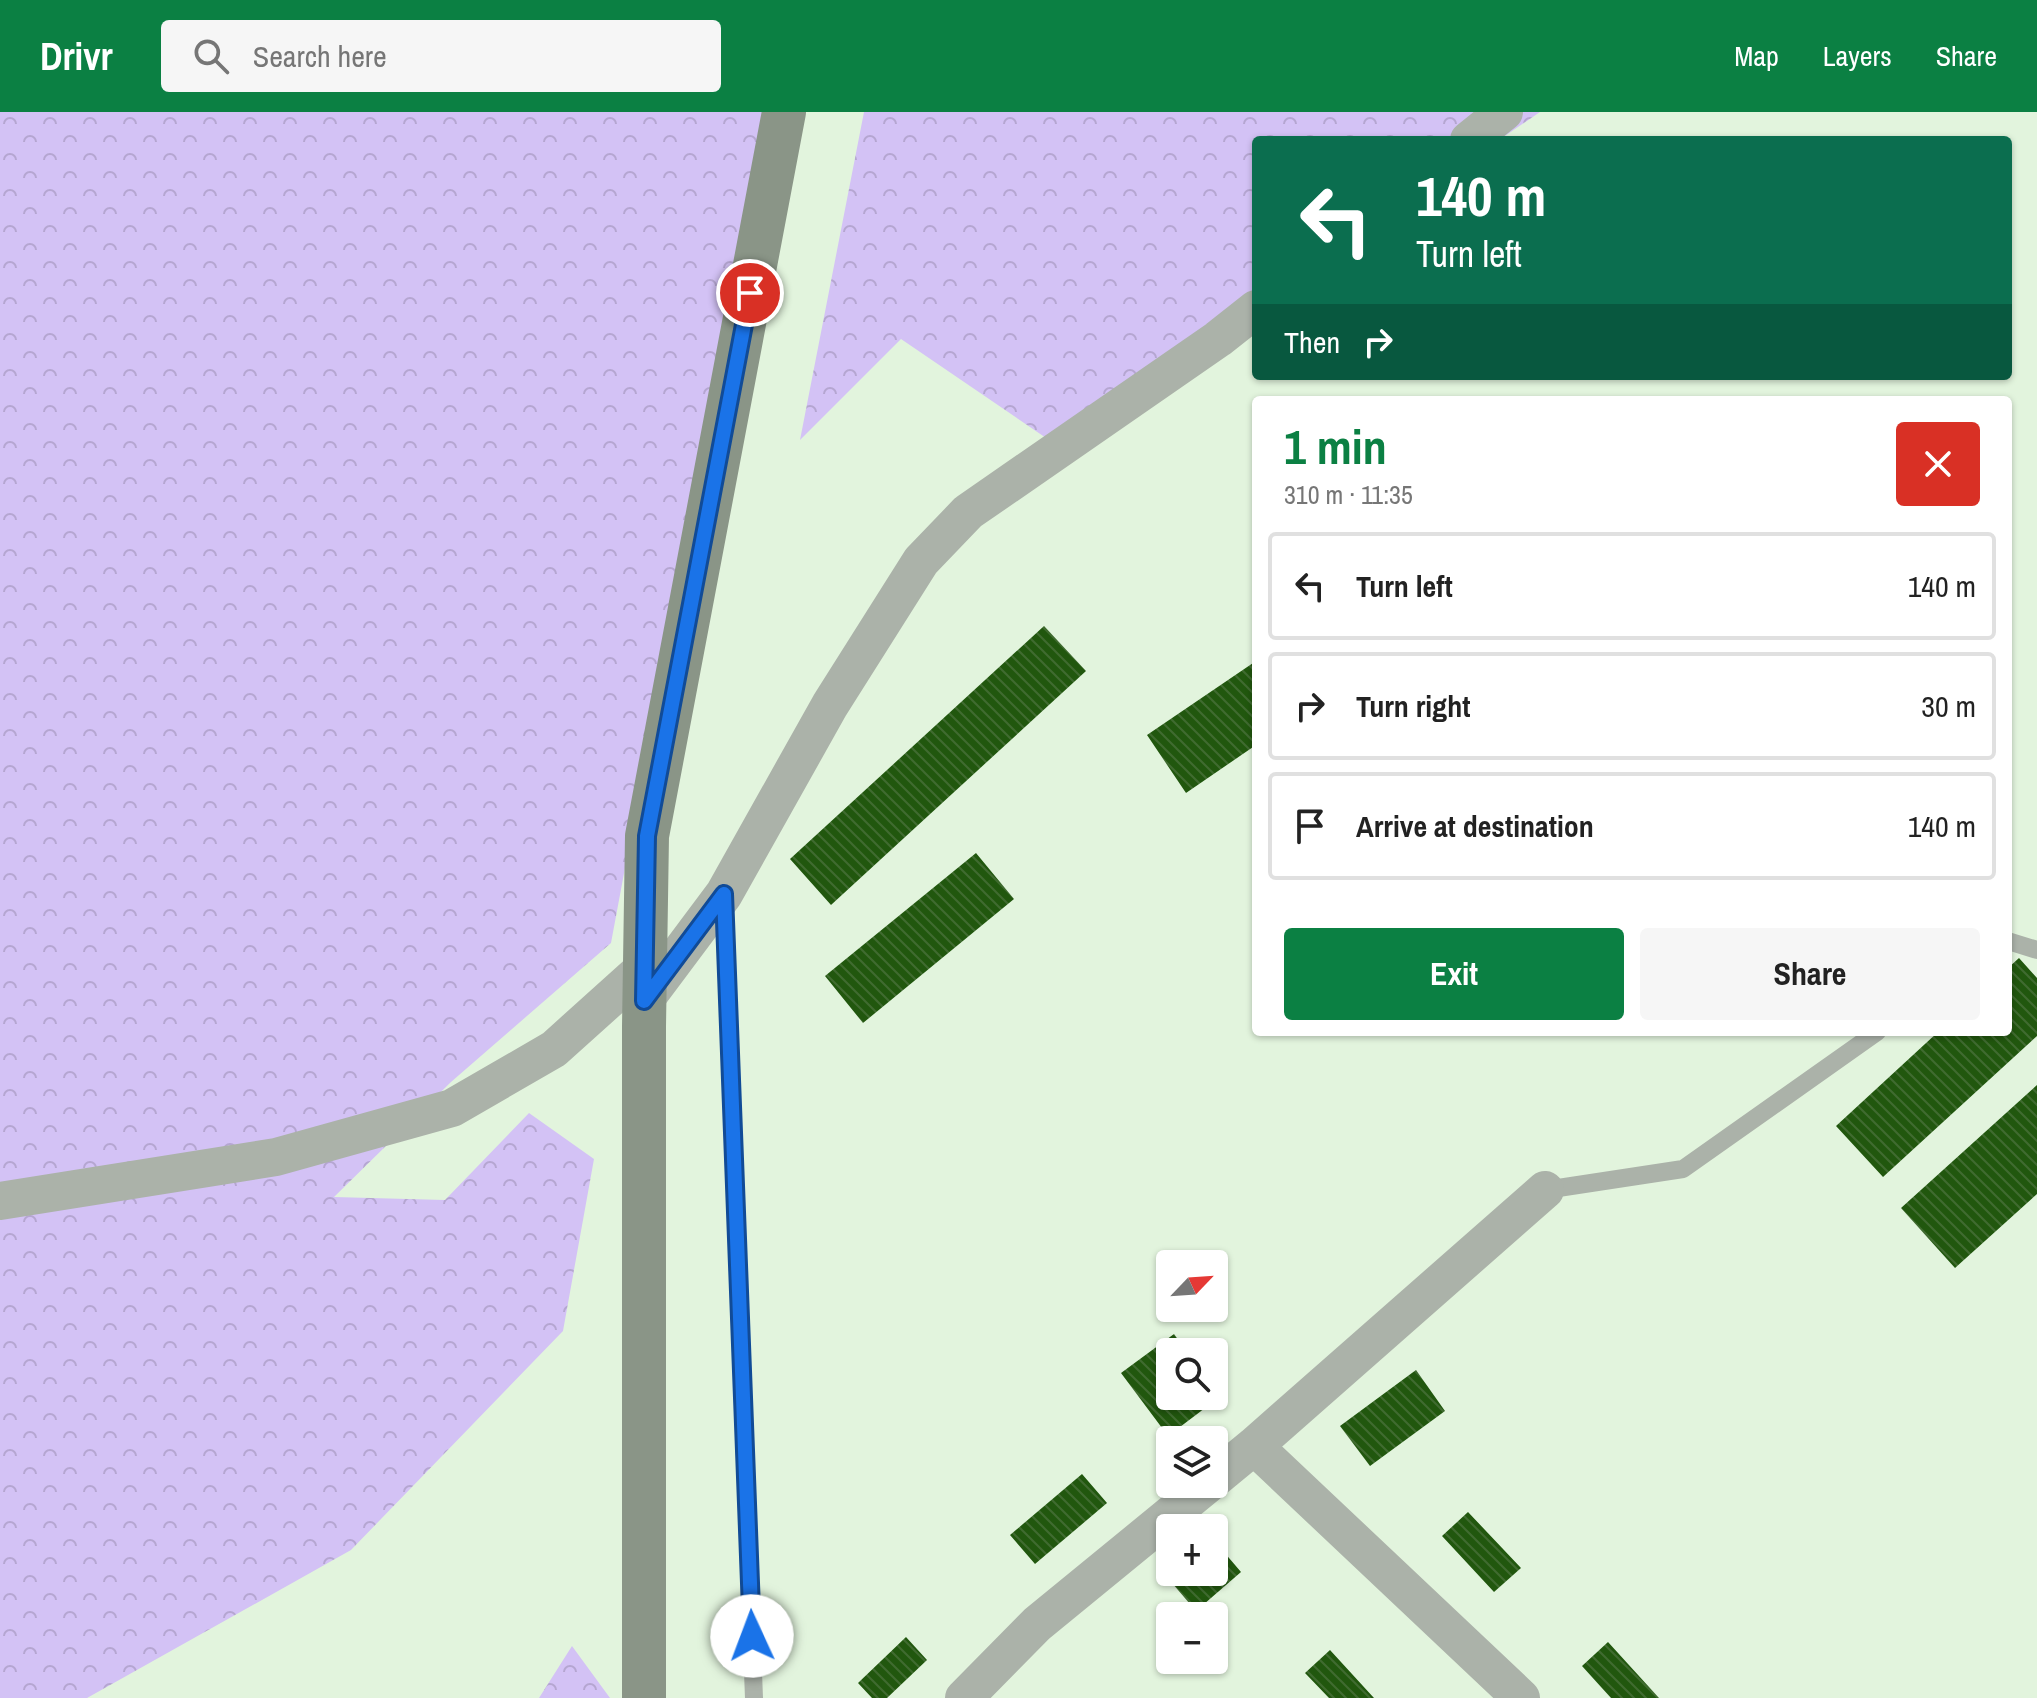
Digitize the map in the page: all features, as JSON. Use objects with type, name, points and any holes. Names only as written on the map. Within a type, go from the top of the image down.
[{"type":"street","points":[[644,1698],[647,836],[784,112]]},
{"type":"street","points":[[1474,136],[1504,112]]},
{"type":"street","points":[[0,1201],[276,1157],[452,1108],[554,1049],[645,984],[724,894],[830,705],[921,561],[968,512],[1252,312]]},
{"type":"street","points":[[1228,1467],[1545,1190]]},
{"type":"street","points":[[1254,1446],[1521,1698]]},
{"type":"street","points":[[964,1698],[1037,1624],[1191,1498]]},
{"type":"lane","points":[[724,894],[754,1698]]},
{"type":"lane","points":[[2012,942],[2037,950]]},
{"type":"lane","points":[[1545,1190],[1683,1169],[1871,1036]]},
{"type":"green space","points":[[0,112],[766,112],[611,943],[451,1082],[334,1197],[445,1200],[529,1113],[594,1159],[563,1331],[351,1550],[87,1698],[0,1698]]},
{"type":"green space","points":[[864,112],[1540,112],[1505,136],[1252,136],[1252,307],[1052,442],[901,339],[800,440]]},
{"type":"green space","points":[[572,1646],[610,1698],[539,1698]]},
{"type":"building","points":[[1044,626],[1086,671],[831,905],[790,859]]},
{"type":"building","points":[[1252,664],[1252,748],[1186,793],[1147,735]]},
{"type":"building","points":[[976,853],[1014,899],[863,1023],[825,976]]},
{"type":"building","points":[[2019,958],[2037,978],[2037,1036],[1883,1177],[1836,1126],[1934,1036],[2012,1036],[2012,964]]},
{"type":"building","points":[[2037,1085],[2037,1194],[1955,1268],[1901,1208]]},
{"type":"building","points":[[1156,1347],[1156,1410],[1202,1410],[1181,1426],[1161,1426],[1121,1373]]},
{"type":"building","points":[[1416,1370],[1445,1411],[1370,1466],[1340,1426]]},
{"type":"building","points":[[1082,1474],[1107,1503],[1035,1564],[1010,1535]]},
{"type":"building","points":[[1468,1512],[1521,1568],[1494,1592],[1442,1536]]},
{"type":"building","points":[[1228,1557],[1241,1572],[1228,1583]]},
{"type":"building","points":[[1175,1586],[1225,1586],[1206,1602],[1188,1602]]},
{"type":"building","points":[[906,1637],[927,1660],[887,1698],[872,1698],[858,1683]]},
{"type":"building","points":[[1608,1642],[1659,1698],[1611,1698],[1582,1666]]},
{"type":"building","points":[[1330,1650],[1374,1698],[1329,1698],[1305,1673]]},
{"type":"route","points":[[750,293],[647,836],[644,1001],[724,894],[752,1636]]}]
